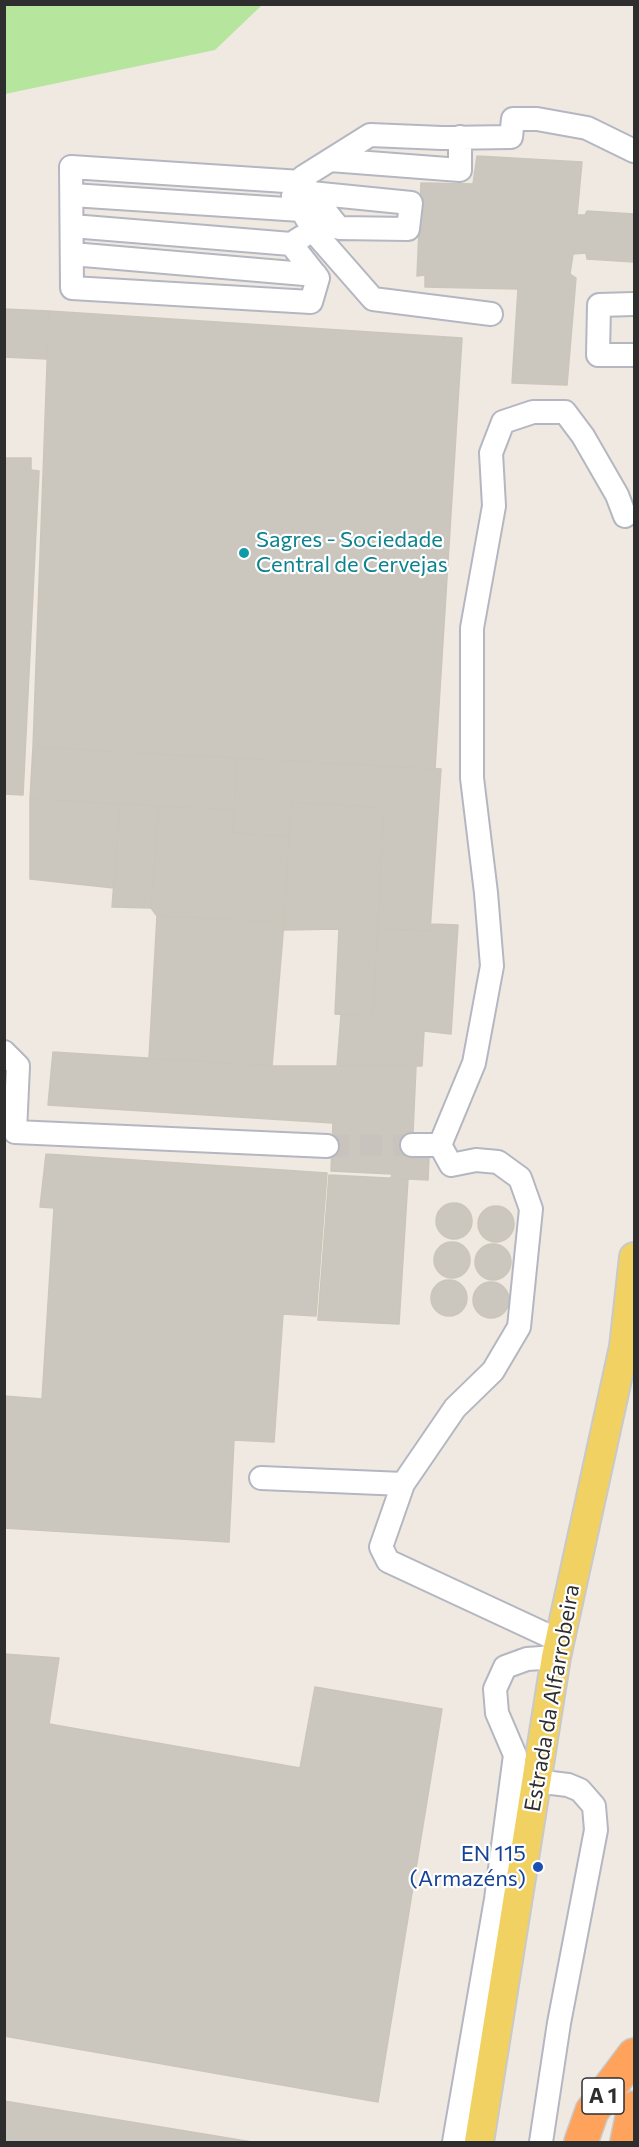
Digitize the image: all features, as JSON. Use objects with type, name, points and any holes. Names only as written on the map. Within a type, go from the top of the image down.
[{"type":"highway","name":"A 1","points":[[581,2142],[592,2111],[634,2055]]},
{"type":"highway","name":"A 1","points":[[600,2142],[634,2069]]},
{"type":"highway","name":"A 1","points":[[627,2142],[634,2108]]},
{"type":"main road","name":"Estrada da Alfarrobeira","points":[[468,2137],[558,1649],[624,1347],[634,1257]]},
{"type":"lane","points":[[491,314],[373,298],[313,230],[304,195],[303,177],[370,135],[511,137],[513,119],[537,119],[587,128],[634,151]]},
{"type":"lane","points":[[330,160],[460,170],[460,137]]},
{"type":"lane","points":[[291,244],[318,278],[311,302],[72,288],[71,167],[304,195]]},
{"type":"lane","points":[[72,226],[291,244],[313,230]]},
{"type":"lane","points":[[72,254],[316,275]]},
{"type":"lane","points":[[634,304],[599,305],[598,355],[634,355]]},
{"type":"lane","points":[[440,1145],[474,1063],[492,966],[472,778],[472,628],[494,506],[491,453],[503,422],[533,412],[566,412],[583,436],[617,495],[630,524]]},
{"type":"lane","points":[[630,524],[634,493]]},
{"type":"lane","points":[[4,1052],[18,1066],[15,1131],[327,1146]]},
{"type":"lane","points":[[412,1145],[440,1145]]},
{"type":"lane","points":[[440,1145],[451,1165],[476,1160],[498,1162],[520,1178],[531,1209],[519,1327],[493,1371],[455,1408],[403,1484],[381,1547],[388,1561],[558,1649]]},
{"type":"lane","points":[[261,1478],[403,1484]]},
{"type":"lane","points":[[468,2137],[515,1755],[497,1713],[495,1689],[505,1667],[558,1649]]},
{"type":"lane","points":[[535,1781],[568,1785],[580,1790],[594,1806],[596,1830],[559,2023],[541,2142]]},
{"type":"green space","points":[[5,4],[262,5],[215,50],[5,94]]},
{"type":"building","points":[[477,156],[582,162],[577,215],[585,215],[587,211],[634,214],[634,262],[587,259],[586,253],[573,254],[570,274],[576,278],[567,385],[512,383],[518,289],[425,287],[425,275],[417,276],[421,183],[473,184]]},
{"type":"building","points":[[4,309],[49,311],[47,359],[4,357]]},
{"type":"building","name":"Sagres - Sociedade Central de Cervejas","points":[[49,311],[462,338],[435,769],[33,747]]},
{"type":"building","points":[[4,458],[31,458],[31,470],[39,471],[23,795],[4,794]]},
{"type":"building","points":[[33,747],[237,758],[234,810],[30,799]]},
{"type":"building","points":[[237,758],[441,769],[430,931],[378,929],[384,808],[291,802],[289,836],[233,833]]},
{"type":"building","points":[[30,799],[120,804],[114,888],[30,879]]},
{"type":"building","points":[[291,802],[384,808],[373,1016],[335,1014],[339,929],[284,930]]},
{"type":"building","points":[[120,804],[159,806],[151,908],[112,907]]},
{"type":"building","points":[[159,806],[234,810],[233,833],[289,836],[284,922],[157,916],[151,908]]},
{"type":"building","points":[[157,916],[284,922],[272,1066],[149,1058]]},
{"type":"building","points":[[431,924],[458,925],[451,1034],[424,1031],[422,1066],[337,1066],[341,1015],[373,1016],[378,929],[430,931]]},
{"type":"building","points":[[53,1052],[272,1066],[416,1066],[412,1155],[429,1157],[428,1180],[391,1178],[392,1174],[331,1171],[333,1123],[48,1105]]},
{"type":"building","points":[[46,1154],[327,1173],[316,1316],[283,1314],[274,1442],[234,1440],[229,1542],[4,1528],[4,1396],[42,1399],[54,1208],[40,1207]]},
{"type":"building","points":[[329,1175],[408,1179],[399,1324],[318,1320]]},
{"type":"building","points":[[454,1203],[467,1208],[472,1221],[467,1234],[454,1239],[441,1234],[436,1221],[441,1208]]},
{"type":"building","points":[[496,1206],[509,1211],[514,1224],[509,1237],[496,1242],[483,1237],[478,1224],[483,1211]]},
{"type":"building","points":[[452,1242],[465,1247],[470,1260],[465,1273],[452,1278],[439,1273],[434,1260],[439,1247]]},
{"type":"building","points":[[493,1244],[506,1249],[511,1262],[506,1275],[493,1280],[480,1275],[475,1262],[480,1249]]},
{"type":"building","points":[[449,1280],[462,1285],[467,1298],[462,1311],[449,1316],[436,1311],[431,1298],[436,1285]]},
{"type":"building","points":[[491,1282],[504,1287],[509,1300],[504,1313],[491,1318],[478,1313],[473,1300],[478,1287]]},
{"type":"building","points":[[4,1654],[59,1658],[49,1724],[300,1768],[315,1687],[442,1709],[378,2102],[4,2036]]},
{"type":"building","points":[[4,2101],[252,2142],[4,2142]]},
{"type":"tunnel","points":[[327,1146],[412,1145]]},
{"type":"place","name":"Sagres - Sociedade Central de Cervejas","points":[[244,553]]},
{"type":"place","name":"EN 115 (Armazéns)","points":[[538,1867]]}]
